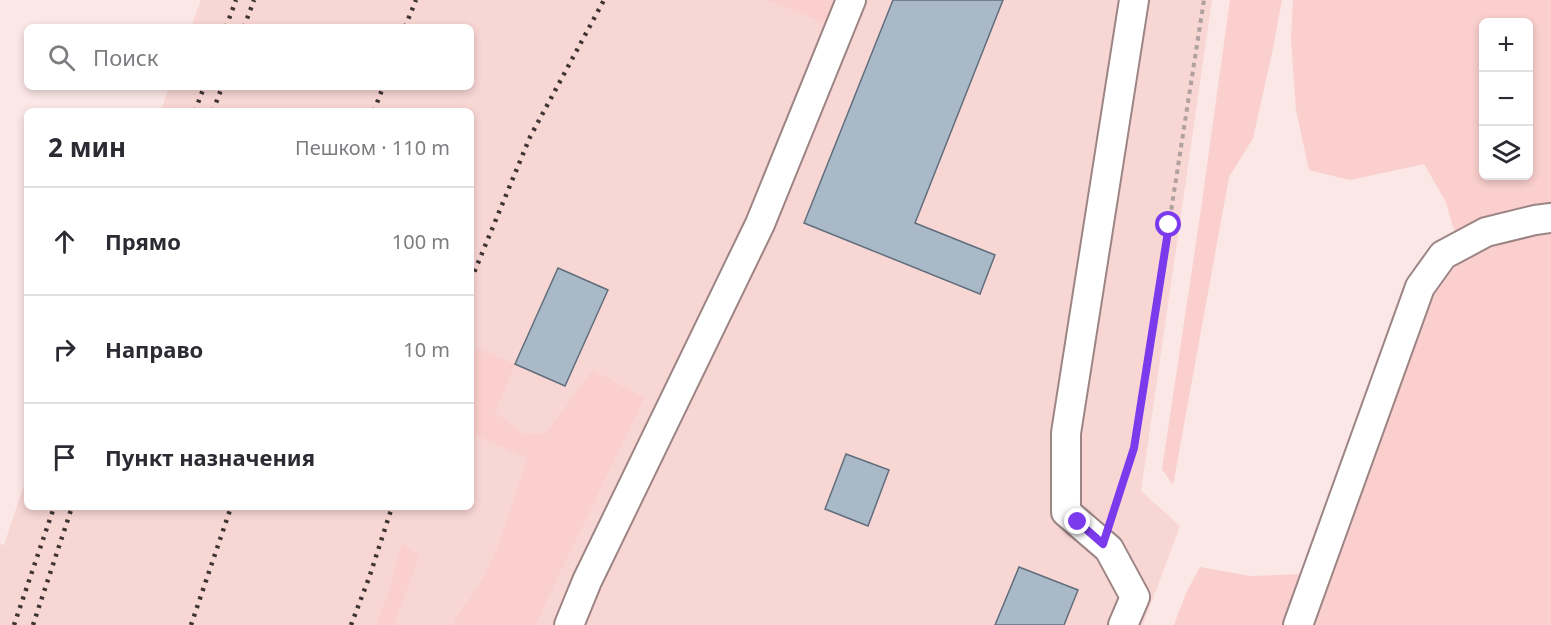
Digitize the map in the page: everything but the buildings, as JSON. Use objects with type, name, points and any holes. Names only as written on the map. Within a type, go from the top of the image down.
[{"type":"lane","points":[[569,625],[592,571],[760,224],[851,0]]},
{"type":"lane","points":[[1123,625],[1135,597],[1109,549],[1066,512],[1066,433],[1134,0]]},
{"type":"lane","points":[[1298,625],[1420,287],[1443,255],[1486,232],[1551,218]]},
{"type":"path","points":[[1103,544],[1134,448],[1204,0]]},
{"type":"shaded area","points":[[201,0],[1212,0],[1141,491],[1180,526],[1143,625],[0,625],[0,544],[4,545],[24,485],[24,510],[474,510],[474,108],[162,108],[168,90],[474,90],[474,24],[192,24]]},
{"type":"shaded area","points":[[768,0],[856,0],[843,31]]},
{"type":"shaded area","points":[[1230,0],[1282,0],[1253,138],[1229,177],[1173,485],[1162,469]]},
{"type":"shaded area","points":[[1293,0],[1551,0],[1551,625],[1174,625],[1186,593],[1200,567],[1250,576],[1328,573],[1437,288],[1465,254],[1453,227],[1446,202],[1424,164],[1350,180],[1309,170],[1296,110],[1291,39]]},
{"type":"shaded area","points":[[474,347],[515,364],[495,412],[524,435],[546,433],[593,370],[644,398],[535,625],[453,625],[481,582],[495,552],[527,458],[477,436],[474,444]]},
{"type":"shaded area","points":[[402,544],[419,556],[394,625],[376,625],[389,592]]},
{"type":"railway","points":[[227,24],[236,0]]},
{"type":"railway","points":[[245,24],[254,0]]},
{"type":"railway","points":[[406,24],[416,0]]},
{"type":"railway","points":[[474,273],[530,137],[604,0]]},
{"type":"railway","points":[[196,108],[203,90]]},
{"type":"railway","points":[[214,108],[221,90]]},
{"type":"railway","points":[[375,108],[382,90]]},
{"type":"railway","points":[[14,625],[53,510]]},
{"type":"railway","points":[[33,625],[71,510]]},
{"type":"railway","points":[[191,625],[230,510]]},
{"type":"railway","points":[[351,625],[391,510]]},
{"type":"route","points":[[1078,522],[1103,544],[1134,448],[1169,225]]}]
